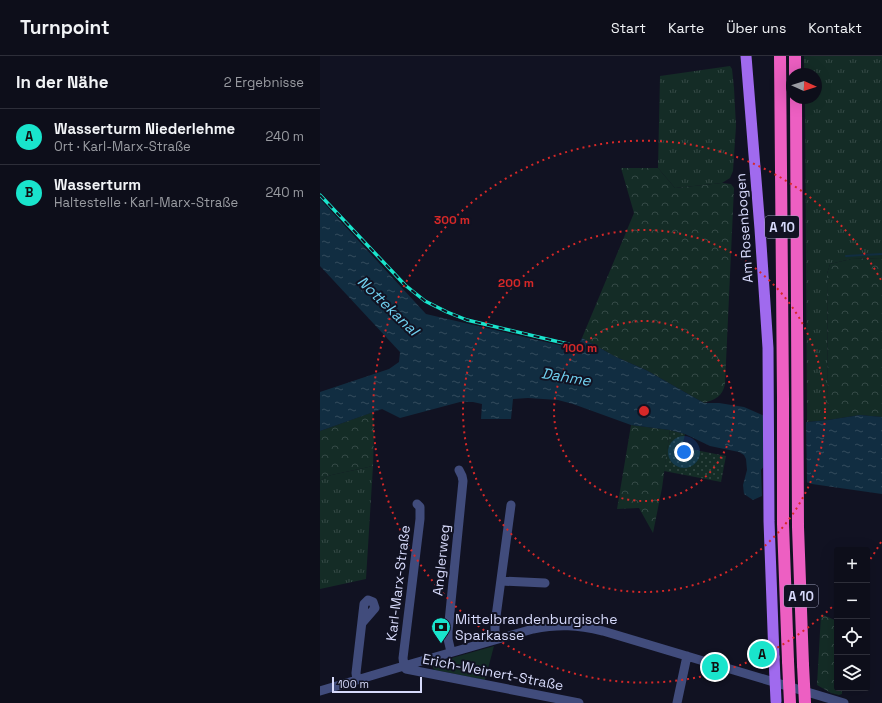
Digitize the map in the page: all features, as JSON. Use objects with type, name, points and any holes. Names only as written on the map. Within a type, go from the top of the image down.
[{"type":"highway","name":"A 10","points":[[780,56],[783,524],[790,703]]},
{"type":"highway","points":[[795,56],[795,68]]},
{"type":"highway","name":"A 10","points":[[796,104],[798,527],[805,703]]},
{"type":"main road","name":"Am Rosenbogen","points":[[746,56],[766,321],[769,397],[769,522],[776,702]]},
{"type":"street","name":"Anglerweg","points":[[451,652],[448,632],[463,481],[459,470]]},
{"type":"street","name":"Karl-Marx-Straße","points":[[404,666],[403,658],[420,519],[420,507],[417,504]]},
{"type":"street","points":[[497,639],[495,624],[511,505]]},
{"type":"street","points":[[501,581],[545,583]]},
{"type":"street","points":[[357,680],[356,673],[362,623]]},
{"type":"street","points":[[320,691],[451,652],[552,625],[574,626],[603,631],[844,703]]},
{"type":"street","points":[[677,703],[687,656]]},
{"type":"street","name":"Erich-Weinert-Straße","points":[[404,666],[406,669],[551,700],[579,703]]},
{"type":"green space","points":[[804,56],[882,56],[882,258],[851,259],[830,264],[827,274],[828,420],[807,422],[805,104],[822,104],[822,68],[804,68]]},
{"type":"green space","points":[[730,66],[732,69],[734,88],[736,126],[733,171],[730,178],[722,183],[675,188],[658,168],[660,76]]},
{"type":"green space","points":[[621,168],[658,168],[675,188],[722,183],[731,184],[734,188],[725,384],[718,397],[704,403],[646,370],[616,357],[582,338],[634,213]]},
{"type":"green space","points":[[882,258],[882,417],[860,415],[828,420],[827,274],[830,264],[851,259]]},
{"type":"green space","points":[[373,412],[373,466],[327,476],[320,481],[320,431]]},
{"type":"green space","points":[[631,425],[670,430],[662,488],[653,533],[639,508],[617,509]]},
{"type":"green space","points":[[670,430],[685,434],[683,443],[686,443],[685,448],[726,456],[721,482],[664,471]]},
{"type":"green space","points":[[373,466],[366,579],[320,589],[320,481],[327,476]]},
{"type":"green space","points":[[821,614],[834,620],[834,691],[842,691],[842,694],[839,695],[831,693],[817,685]]},
{"type":"green space","points":[[494,646],[485,680],[435,670],[433,668],[434,663]]},
{"type":"water","points":[[320,199],[426,314],[576,349],[582,338],[616,357],[646,370],[704,403],[719,403],[744,407],[774,420],[807,422],[860,415],[882,417],[882,494],[806,482],[806,463],[771,457],[761,470],[762,496],[753,500],[744,494],[743,485],[747,470],[746,459],[744,455],[739,452],[710,446],[685,434],[670,430],[631,425],[558,400],[528,398],[513,399],[511,419],[481,419],[482,404],[473,402],[460,402],[400,418],[382,409],[320,431],[320,392],[389,369],[399,362],[400,352],[320,266]]},
{"type":"pier","points":[[763,413],[775,418],[806,420],[807,484],[804,482],[804,465],[772,459],[763,471]]},
{"type":"waterway","points":[[846,256],[882,254]]},
{"type":"railway","points":[[320,195],[405,285],[425,301],[467,320],[572,345]]},
{"type":"place","name":"Mittelbrandenburgische Sparkasse","points":[[441,644]]},
{"type":"place","name":"Wasserturm Niederlehme","points":[[762,654]]},
{"type":"place","name":"Wasserturm","points":[[715,667]]},
{"type":"water label","name":"Nottekanal","points":[[388,306]]},
{"type":"water label","name":"Dahme","points":[[566,377]]}]
